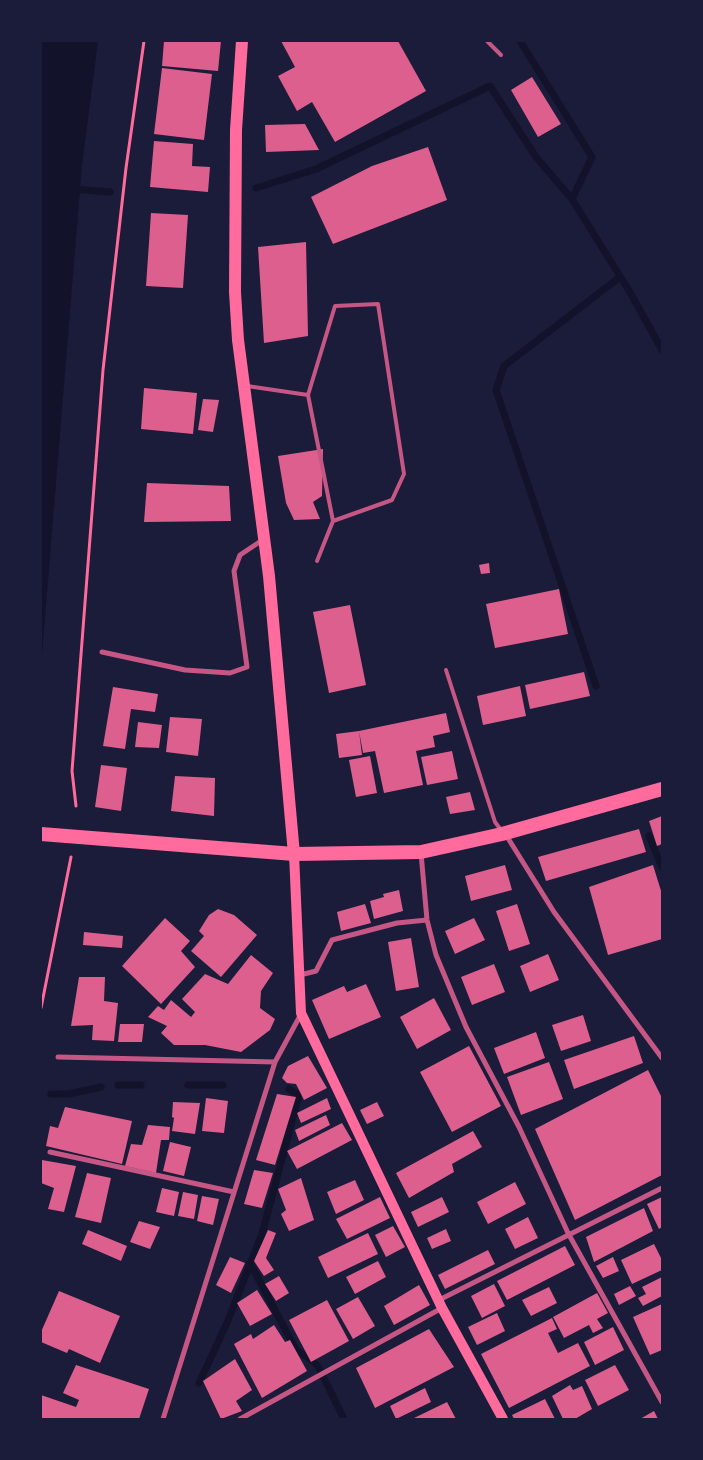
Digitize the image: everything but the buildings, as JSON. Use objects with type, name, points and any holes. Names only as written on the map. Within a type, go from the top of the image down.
[{"type":"highway","points":[[41,834],[294,854],[421,852],[504,834],[662,789]]},
{"type":"main road","points":[[242,41],[236,130],[234,230],[238,340],[264,539],[294,854],[301,1013],[440,1304],[503,1419]]},
{"type":"street","points":[[102,652],[185,670],[230,673],[247,668],[234,571],[240,555],[264,539]]},
{"type":"street","points":[[504,834],[554,912],[662,1058]]},
{"type":"street","points":[[421,852],[427,920],[436,955],[466,1027],[519,1127],[568,1233],[662,1402]]},
{"type":"street","points":[[300,975],[316,971],[332,940],[397,923],[427,920]]},
{"type":"street","points":[[163,1419],[275,1062],[301,1013]]},
{"type":"street","points":[[58,1057],[275,1062]]},
{"type":"street","points":[[50,1152],[234,1192]]},
{"type":"street","points":[[240,1419],[568,1233],[662,1188]]},
{"type":"lane","points":[[487,41],[501,55]]},
{"type":"lane","points":[[318,561],[333,521],[308,395],[334,306],[378,304],[404,474],[392,500],[333,521]]},
{"type":"lane","points":[[245,386],[308,395]]},
{"type":"lane","points":[[446,670],[495,822],[504,834]]},
{"type":"path","points":[[76,806],[72,771],[103,370],[126,168],[144,41]]},
{"type":"path","points":[[41,1008],[71,857]]},
{"type":"shaded area","points":[[41,41],[98,41],[82,165],[41,666]]},
{"type":"waterway","points":[[520,41],[592,157],[572,199],[631,294],[662,350]]},
{"type":"waterway","points":[[256,188],[316,169],[490,86],[536,157],[572,199]]},
{"type":"waterway","points":[[73,189],[110,192]]},
{"type":"waterway","points":[[596,686],[496,390],[504,366],[620,277]]},
{"type":"waterway","points":[[649,836],[662,867]]},
{"type":"waterway","points":[[118,1085],[141,1085]]},
{"type":"waterway","points":[[188,1085],[223,1085]]},
{"type":"waterway","points":[[51,1094],[68,1094],[101,1087]]},
{"type":"waterway","points":[[199,1383],[227,1323],[262,1234],[299,1095],[289,1089]]},
{"type":"waterway","points":[[250,1263],[296,1350],[318,1366],[344,1419]]}]
